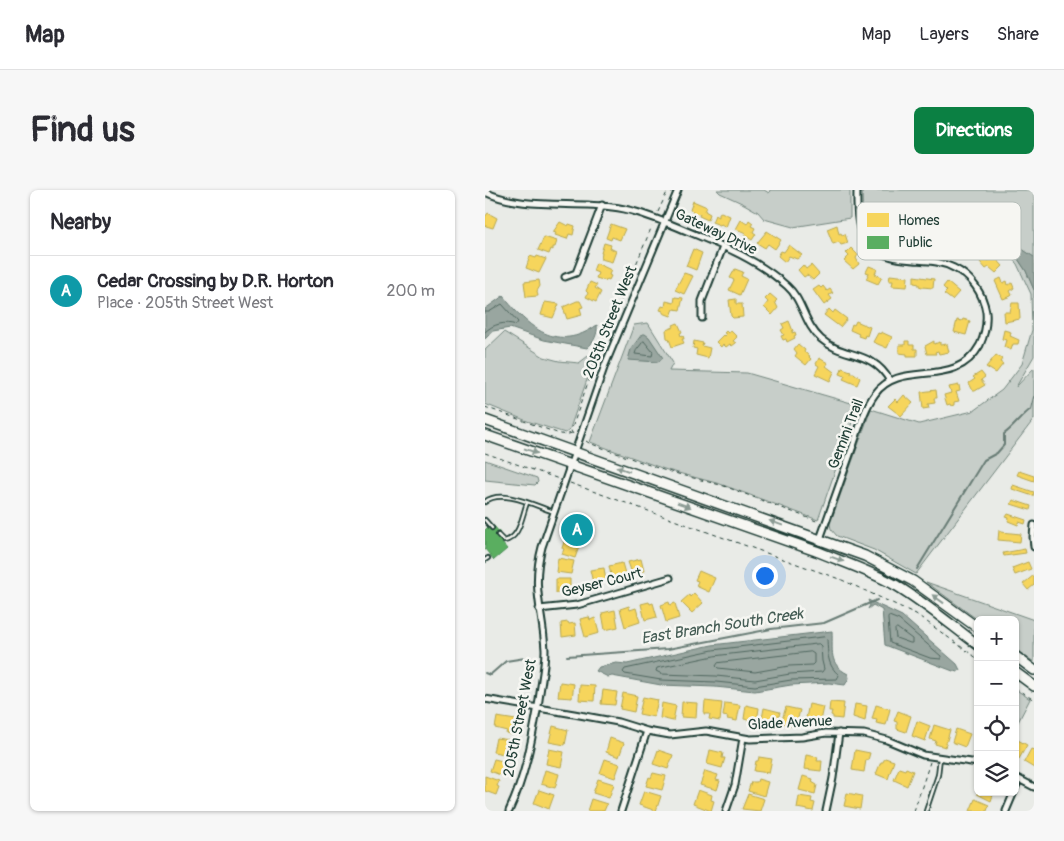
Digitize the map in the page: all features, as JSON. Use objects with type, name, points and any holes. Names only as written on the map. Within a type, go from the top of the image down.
[{"type":"main road","points":[[485,420],[865,556],[903,575],[974,625]]},
{"type":"main road","points":[[485,434],[865,570],[911,595],[974,641]]},
{"type":"main road","points":[[1019,659],[1034,670]]},
{"type":"main road","points":[[1019,675],[1034,686]]},
{"type":"street","name":"205th Street West","points":[[509,811],[525,772],[545,656],[537,590],[538,566],[542,547],[605,365],[678,190]]},
{"type":"street","name":"Gateway Drive","points":[[485,192],[517,202],[602,206],[625,209],[665,222],[723,247],[751,261],[787,286],[799,303],[808,323],[823,340],[841,350],[866,358],[884,372],[890,381]]},
{"type":"street","points":[[565,277],[577,273],[602,206]]},
{"type":"street","points":[[702,318],[702,301],[723,247]]},
{"type":"street","name":"Gemini Trail","points":[[820,539],[867,407],[876,392],[890,381],[906,375],[932,374],[959,366],[978,348],[986,329],[985,306],[973,283],[965,274],[936,261],[921,260]]},
{"type":"street","points":[[1034,525],[1034,547]]},
{"type":"street","name":"Geyser Court","points":[[539,609],[577,605],[670,578]]},
{"type":"street","name":"Glade Avenue","points":[[485,699],[618,722],[647,731],[670,735],[706,731],[743,738],[777,739],[850,732],[875,737],[931,756],[974,762]]},
{"type":"street","points":[[621,811],[647,731]]},
{"type":"street","points":[[826,811],[833,778],[839,732]]},
{"type":"street","points":[[726,811],[735,785],[743,738]]},
{"type":"street","points":[[1019,779],[1034,787]]},
{"type":"street","points":[[1005,811],[1012,796]]},
{"type":"lane","points":[[485,502],[494,498],[518,498],[554,512]]},
{"type":"lane","points":[[498,535],[504,541],[509,540],[513,536],[518,529],[527,503]]},
{"type":"lane","points":[[485,520],[492,528]]},
{"type":"lane","points":[[926,811],[939,775],[940,758]]},
{"type":"path","points":[[658,213],[667,190]]},
{"type":"path","points":[[485,407],[557,433],[573,434],[593,368],[652,226]]},
{"type":"path","points":[[586,441],[663,470],[724,486],[819,522]]},
{"type":"path","points":[[485,453],[842,580],[916,614],[974,656]]},
{"type":"path","points":[[1019,691],[1034,700]]},
{"type":"path","points":[[914,811],[931,756]]},
{"type":"shaded area","points":[[717,190],[764,190],[769,193],[770,190],[850,190],[850,218],[793,227],[764,219],[758,212]]},
{"type":"shaded area","points":[[862,190],[1034,190],[1034,257],[1021,254],[1021,202],[862,202]]},
{"type":"shaded area","points":[[1013,260],[1019,260],[1026,271],[1034,290],[1034,356],[1016,387],[1034,368],[1034,419],[916,574],[874,550],[837,536],[831,529],[830,524],[871,409],[919,424],[973,411],[1002,390],[1022,364],[1032,330],[1031,294]]},
{"type":"shaded area","points":[[648,323],[673,363],[669,371],[747,373],[858,405],[818,520],[720,484],[667,470],[590,442],[634,325]]},
{"type":"shaded area","points":[[504,332],[544,357],[579,363],[592,353],[595,357],[569,431],[565,433],[527,421],[485,404],[485,350]]},
{"type":"shaded area","points":[[485,460],[537,478],[538,482],[535,485],[485,480]]},
{"type":"shaded area","points":[[926,582],[1034,620],[1034,662],[1019,652],[1019,616],[974,617]]},
{"type":"shaded area","points":[[1019,692],[1030,699],[1019,720]]},
{"type":"water","points":[[1021,249],[1034,257],[1034,290],[1019,260],[1021,260]]},
{"type":"water","points":[[503,296],[523,318],[544,333],[556,337],[569,337],[583,333],[597,325],[595,338],[587,348],[544,340],[510,328],[493,331],[485,339],[485,309]]},
{"type":"water","points":[[642,334],[649,337],[663,358],[658,362],[628,360],[631,349]]},
{"type":"water","points":[[868,600],[902,616],[957,664],[960,670],[958,672],[953,671],[885,645],[882,610],[873,605],[868,609],[870,605]]},
{"type":"water","points":[[832,631],[834,661],[837,666],[848,674],[849,678],[845,685],[829,683],[791,685],[755,691],[661,685],[612,676],[608,677],[596,671],[599,667],[616,663],[627,664],[712,645]]},
{"type":"building: Homes","points":[[693,201],[707,207],[705,211],[710,214],[708,220],[699,216],[700,214],[692,213],[693,211],[690,210]]},
{"type":"building: Homes","points":[[721,212],[730,216],[726,227],[712,222],[715,215],[719,217]]},
{"type":"building: Homes","points":[[488,213],[497,218],[493,228],[485,227],[485,217]]},
{"type":"building: Homes","points":[[741,220],[747,224],[749,220],[753,223],[751,226],[755,228],[753,232],[756,234],[752,240],[744,235],[746,233],[736,229]]},
{"type":"building: Homes","points":[[560,222],[568,226],[569,224],[575,226],[573,235],[569,234],[567,239],[555,235],[556,233],[553,232]]},
{"type":"building: Homes","points":[[611,224],[625,229],[620,240],[612,237],[611,240],[606,238]]},
{"type":"building: Homes","points":[[837,225],[839,234],[845,234],[848,243],[841,245],[839,242],[833,244],[827,229]]},
{"type":"building: Homes","points":[[767,231],[781,240],[775,249],[768,244],[765,248],[757,243]]},
{"type":"building: Homes","points":[[544,237],[557,241],[549,254],[538,250]]},
{"type":"building: Homes","points":[[604,243],[611,245],[610,248],[616,251],[612,262],[601,259]]},
{"type":"building: Homes","points":[[789,245],[802,255],[797,259],[789,256],[785,262],[778,256]]},
{"type":"building: Homes","points":[[851,248],[857,254],[856,258],[859,264],[853,269],[844,261],[849,256],[846,253]]},
{"type":"building: Homes","points":[[693,249],[702,253],[696,270],[686,266]]},
{"type":"building: Homes","points":[[530,256],[546,259],[539,273],[526,268]]},
{"type":"building: Homes","points":[[982,260],[998,260],[1003,266],[996,273],[989,267],[986,269],[980,262]]},
{"type":"building: Homes","points":[[596,263],[611,270],[609,280],[596,278],[598,273],[593,271]]},
{"type":"building: Homes","points":[[803,265],[806,269],[811,265],[819,274],[813,280],[807,275],[804,277],[798,270]]},
{"type":"building: Homes","points":[[869,266],[877,269],[875,274],[882,277],[878,284],[866,279],[869,273],[866,272]]},
{"type":"building: Homes","points":[[735,269],[743,272],[741,276],[747,279],[740,295],[729,290],[734,280],[730,278]]},
{"type":"building: Homes","points":[[684,273],[693,276],[684,294],[675,290]]},
{"type":"building: Homes","points":[[890,275],[908,277],[907,287],[892,286],[893,281],[889,281]]},
{"type":"building: Homes","points":[[914,276],[934,279],[933,288],[922,287],[914,283]]},
{"type":"building: Homes","points":[[1001,278],[1003,283],[1007,281],[1008,285],[1012,283],[1014,288],[1010,291],[1011,296],[1003,299],[995,281]]},
{"type":"building: Homes","points":[[539,280],[538,296],[526,297],[524,282]]},
{"type":"building: Homes","points":[[590,282],[597,285],[595,288],[601,292],[596,302],[586,297],[588,293],[586,291]]},
{"type":"building: Homes","points":[[947,282],[959,292],[952,300],[944,294],[947,291],[943,287]]},
{"type":"building: Homes","points":[[819,286],[821,288],[823,286],[827,291],[830,289],[833,293],[829,295],[832,299],[824,305],[813,290]]},
{"type":"building: Homes","points":[[770,294],[777,300],[775,302],[778,308],[772,315],[764,307],[768,302],[765,299]]},
{"type":"building: Homes","points":[[675,297],[683,298],[680,310],[674,309],[671,316],[663,313],[660,310],[662,306],[665,307],[666,301],[674,303]]},
{"type":"building: Homes","points":[[736,299],[736,304],[742,304],[743,317],[733,318],[731,316],[729,300]]},
{"type":"building: Homes","points":[[580,301],[583,307],[580,308],[582,315],[567,319],[563,307]]},
{"type":"building: Homes","points":[[545,302],[559,304],[553,318],[541,315]]},
{"type":"building: Homes","points":[[1012,303],[1019,303],[1020,319],[1005,322],[1004,312],[1010,312]]},
{"type":"building: Homes","points":[[829,309],[833,313],[835,310],[847,319],[840,327],[824,315]]},
{"type":"building: Homes","points":[[963,319],[970,321],[966,335],[954,332],[957,320],[962,321]]},
{"type":"building: Homes","points":[[789,321],[792,333],[795,332],[796,335],[794,336],[795,338],[787,342],[781,336],[784,335],[781,330],[784,328],[782,324]]},
{"type":"building: Homes","points":[[856,321],[870,327],[867,336],[865,335],[864,338],[850,330],[852,324],[854,325]]},
{"type":"building: Homes","points":[[678,323],[684,343],[672,347],[667,338],[666,330]]},
{"type":"building: Homes","points":[[1004,330],[1011,332],[1010,336],[1019,340],[1018,344],[1013,344],[1011,350],[1004,347],[1006,340],[1002,339]]},
{"type":"building: Homes","points":[[726,331],[728,333],[731,331],[737,337],[733,341],[736,343],[726,347],[723,344],[721,347],[716,342],[726,334],[724,333]]},
{"type":"building: Homes","points":[[881,332],[892,337],[887,348],[873,342],[878,333],[881,334]]},
{"type":"building: Homes","points":[[694,341],[703,343],[702,346],[710,348],[708,358],[696,355],[697,349],[693,348]]},
{"type":"building: Homes","points":[[905,341],[909,341],[909,345],[914,345],[914,349],[917,349],[917,356],[907,356],[907,354],[899,353],[899,345],[905,345]]},
{"type":"building: Homes","points":[[934,341],[934,344],[940,342],[940,345],[947,344],[949,352],[939,354],[938,351],[935,352],[936,354],[927,354],[925,346]]},
{"type":"building: Homes","points":[[798,344],[810,356],[811,359],[806,365],[795,356],[797,353],[794,349]]},
{"type":"building: Homes","points":[[996,355],[1002,359],[1000,362],[1003,364],[996,373],[986,367]]},
{"type":"building: Homes","points":[[819,358],[828,363],[826,366],[834,372],[830,381],[815,374],[819,366],[816,364]]},
{"type":"building: Homes","points":[[842,368],[851,371],[850,373],[854,373],[860,378],[857,385],[843,379],[845,376],[840,374]]},
{"type":"building: Homes","points":[[981,372],[985,377],[981,380],[985,385],[973,391],[969,383],[975,379],[973,377]]},
{"type":"building: Homes","points":[[959,385],[960,391],[956,392],[959,401],[954,402],[954,405],[951,406],[950,404],[947,405],[944,395],[951,393],[949,387]]},
{"type":"building: Homes","points":[[936,390],[937,398],[934,398],[935,403],[928,404],[929,408],[923,409],[921,392]]},
{"type":"building: Homes","points":[[904,395],[913,403],[901,416],[888,406],[895,399],[898,402]]},
{"type":"building: Homes","points":[[1019,471],[1034,476],[1034,481],[1017,475]]},
{"type":"building: Homes","points":[[1013,485],[1034,492],[1033,496],[1012,489]]},
{"type":"building: Homes","points":[[1013,500],[1031,506],[1030,510],[1011,504]]},
{"type":"building: Homes","points":[[1008,514],[1026,520],[1025,524],[1019,522],[1018,525],[1008,521],[1009,518],[1006,517]]},
{"type":"building: Homes","points":[[574,521],[587,526],[582,539],[567,533],[570,524],[572,525]]},
{"type":"building: Homes","points":[[999,530],[1001,532],[1021,534],[1020,542],[998,540]]},
{"type":"building: Homes","points":[[565,539],[580,544],[575,558],[562,554]]},
{"type":"building: Homes","points":[[1025,549],[1026,553],[1004,556],[1003,553]]},
{"type":"building: Homes","points":[[558,558],[574,561],[571,574],[556,572]]},
{"type":"building: Homes","points":[[641,559],[644,571],[638,572],[639,575],[633,576],[628,562]]},
{"type":"building: Homes","points":[[1028,562],[1031,569],[1015,575],[1012,568]]},
{"type":"building: Homes","points":[[622,563],[626,577],[612,580],[609,566]]},
{"type":"building: Homes","points":[[604,568],[606,581],[601,581],[602,585],[594,587],[590,570]]},
{"type":"building: Homes","points":[[699,571],[715,578],[709,592],[696,586],[698,581],[695,580]]},
{"type":"building: Homes","points":[[1034,575],[1034,585],[1028,590],[1023,584]]},
{"type":"building: Homes","points":[[556,579],[570,579],[570,593],[556,593]]},
{"type":"building: Homes","points":[[694,593],[703,603],[692,613],[681,602]]},
{"type":"building: Homes","points":[[649,602],[650,604],[653,603],[657,617],[645,620],[641,604]]},
{"type":"building: Homes","points":[[669,602],[670,605],[675,603],[679,618],[666,622],[661,605]]},
{"type":"building: Homes","points":[[629,606],[630,610],[636,608],[640,622],[625,627],[620,609]]},
{"type":"building: Homes","points":[[615,610],[618,627],[605,630],[602,613]]},
{"type":"building: Homes","points":[[589,617],[590,620],[595,618],[599,633],[585,637],[580,619]]},
{"type":"building: Homes","points":[[568,622],[569,624],[575,623],[576,635],[562,637],[561,623]]},
{"type":"building: Homes","points":[[560,682],[574,684],[572,698],[558,697]]},
{"type":"building: Homes","points":[[580,685],[595,686],[594,701],[579,700]]},
{"type":"building: Homes","points":[[603,690],[617,692],[615,705],[601,704]]},
{"type":"building: Homes","points":[[623,693],[637,696],[634,712],[620,709]]},
{"type":"building: Homes","points":[[643,697],[658,700],[654,717],[639,714]]},
{"type":"building: Homes","points":[[705,701],[722,703],[720,721],[709,719],[710,714],[704,714]]},
{"type":"building: Homes","points":[[682,702],[697,703],[696,718],[681,717]]},
{"type":"building: Homes","points":[[830,702],[844,703],[842,719],[833,718],[831,715],[832,711],[829,711]]},
{"type":"building: Homes","points":[[662,703],[676,706],[673,721],[660,718]]},
{"type":"building: Homes","points":[[725,703],[740,705],[737,721],[723,716]]},
{"type":"building: Homes","points":[[809,704],[823,707],[820,721],[806,718]]},
{"type":"building: Homes","points":[[855,704],[867,706],[865,721],[853,717]]},
{"type":"building: Homes","points":[[746,705],[759,708],[757,722],[744,719]]},
{"type":"building: Homes","points":[[876,705],[890,709],[886,725],[876,723],[877,720],[872,719]]},
{"type":"building: Homes","points":[[786,707],[800,710],[797,722],[793,721],[792,726],[781,723]]},
{"type":"building: Homes","points":[[764,708],[780,712],[776,727],[761,724]]},
{"type":"building: Homes","points":[[898,711],[911,716],[906,732],[897,729],[897,722],[894,721]]},
{"type":"building: Homes","points":[[497,717],[516,720],[513,735],[506,733],[507,731],[495,728]]},
{"type":"building: Homes","points":[[917,721],[930,726],[925,741],[912,736]]},
{"type":"building: Homes","points":[[934,725],[950,730],[945,747],[935,744],[936,741],[930,739]]},
{"type":"building: Homes","points":[[553,726],[568,730],[565,745],[549,742]]},
{"type":"building: Homes","points":[[956,729],[970,734],[965,747],[952,742]]},
{"type":"building: Homes","points":[[496,738],[510,740],[510,746],[512,746],[510,755],[493,752]]},
{"type":"building: Homes","points":[[610,738],[624,743],[619,757],[606,752]]},
{"type":"building: Homes","points":[[1019,741],[1027,745],[1019,759]]},
{"type":"building: Homes","points":[[549,749],[564,752],[561,767],[546,764]]},
{"type":"building: Homes","points":[[1031,749],[1034,750],[1034,768],[1024,762]]},
{"type":"building: Homes","points":[[658,750],[673,755],[668,769],[653,764]]},
{"type":"building: Homes","points":[[710,750],[723,753],[722,758],[725,758],[722,768],[707,764]]},
{"type":"building: Homes","points":[[855,750],[870,753],[868,760],[866,760],[864,772],[852,770]]},
{"type":"building: Homes","points":[[806,755],[818,757],[817,761],[822,761],[821,771],[804,769]]},
{"type":"building: Homes","points":[[759,757],[772,759],[769,773],[754,771]]},
{"type":"building: Homes","points":[[885,758],[894,761],[888,779],[876,774],[881,762]]},
{"type":"building: Homes","points":[[494,759],[507,762],[503,776],[490,771]]},
{"type":"building: Homes","points":[[605,759],[620,764],[615,778],[600,773]]},
{"type":"building: Homes","points":[[899,768],[913,771],[907,786],[894,780]]},
{"type":"building: Homes","points":[[545,770],[559,774],[555,788],[541,784]]},
{"type":"building: Homes","points":[[705,771],[718,775],[716,780],[720,781],[717,790],[700,785]]},
{"type":"building: Homes","points":[[653,773],[666,776],[662,790],[646,786],[649,777],[651,778]]},
{"type":"building: Homes","points":[[485,776],[499,781],[496,795],[485,791]]},
{"type":"building: Homes","points":[[803,776],[813,779],[812,782],[817,785],[815,794],[799,790]]},
{"type":"building: Homes","points":[[598,779],[614,784],[609,798],[593,793]]},
{"type":"building: Homes","points":[[758,779],[768,782],[764,796],[748,791],[751,782],[757,782]]},
{"type":"building: Homes","points":[[539,790],[554,795],[549,809],[534,803]]},
{"type":"building: Homes","points":[[698,790],[712,795],[711,800],[714,801],[711,811],[693,804]]},
{"type":"building: Homes","points":[[644,791],[661,796],[656,811],[639,805]]},
{"type":"building: Homes","points":[[847,793],[862,796],[860,809],[844,806]]},
{"type":"building: Homes","points":[[748,794],[764,799],[760,811],[742,809]]},
{"type":"building: Homes","points":[[799,796],[812,798],[811,802],[815,803],[813,811],[797,808]]},
{"type":"building: Homes","points":[[981,796],[993,796],[991,801]]},
{"type":"building: Homes","points":[[591,799],[607,804],[604,811],[587,811]]},
{"type":"building: Homes","points":[[975,799],[989,805],[987,811],[970,811]]},
{"type":"building: Public","points":[[494,526],[500,533],[496,536],[507,549],[494,560],[485,549],[485,530],[488,527],[490,530]]},
{"type":"waterway","name":"East Branch South Creek","points":[[917,569],[984,460],[997,453],[1004,445],[1004,434],[1031,409],[1034,397]]},
{"type":"waterway","name":"East Branch South Creek","points":[[567,656],[668,649],[771,629],[824,623],[877,600]]},
{"type":"waterway","name":"East Branch South Creek","points":[[485,673],[490,675],[506,661],[525,658]]},
{"type":"place","name":"Cedar Crossing by D.R. Horton","points":[[577,530]]}]
